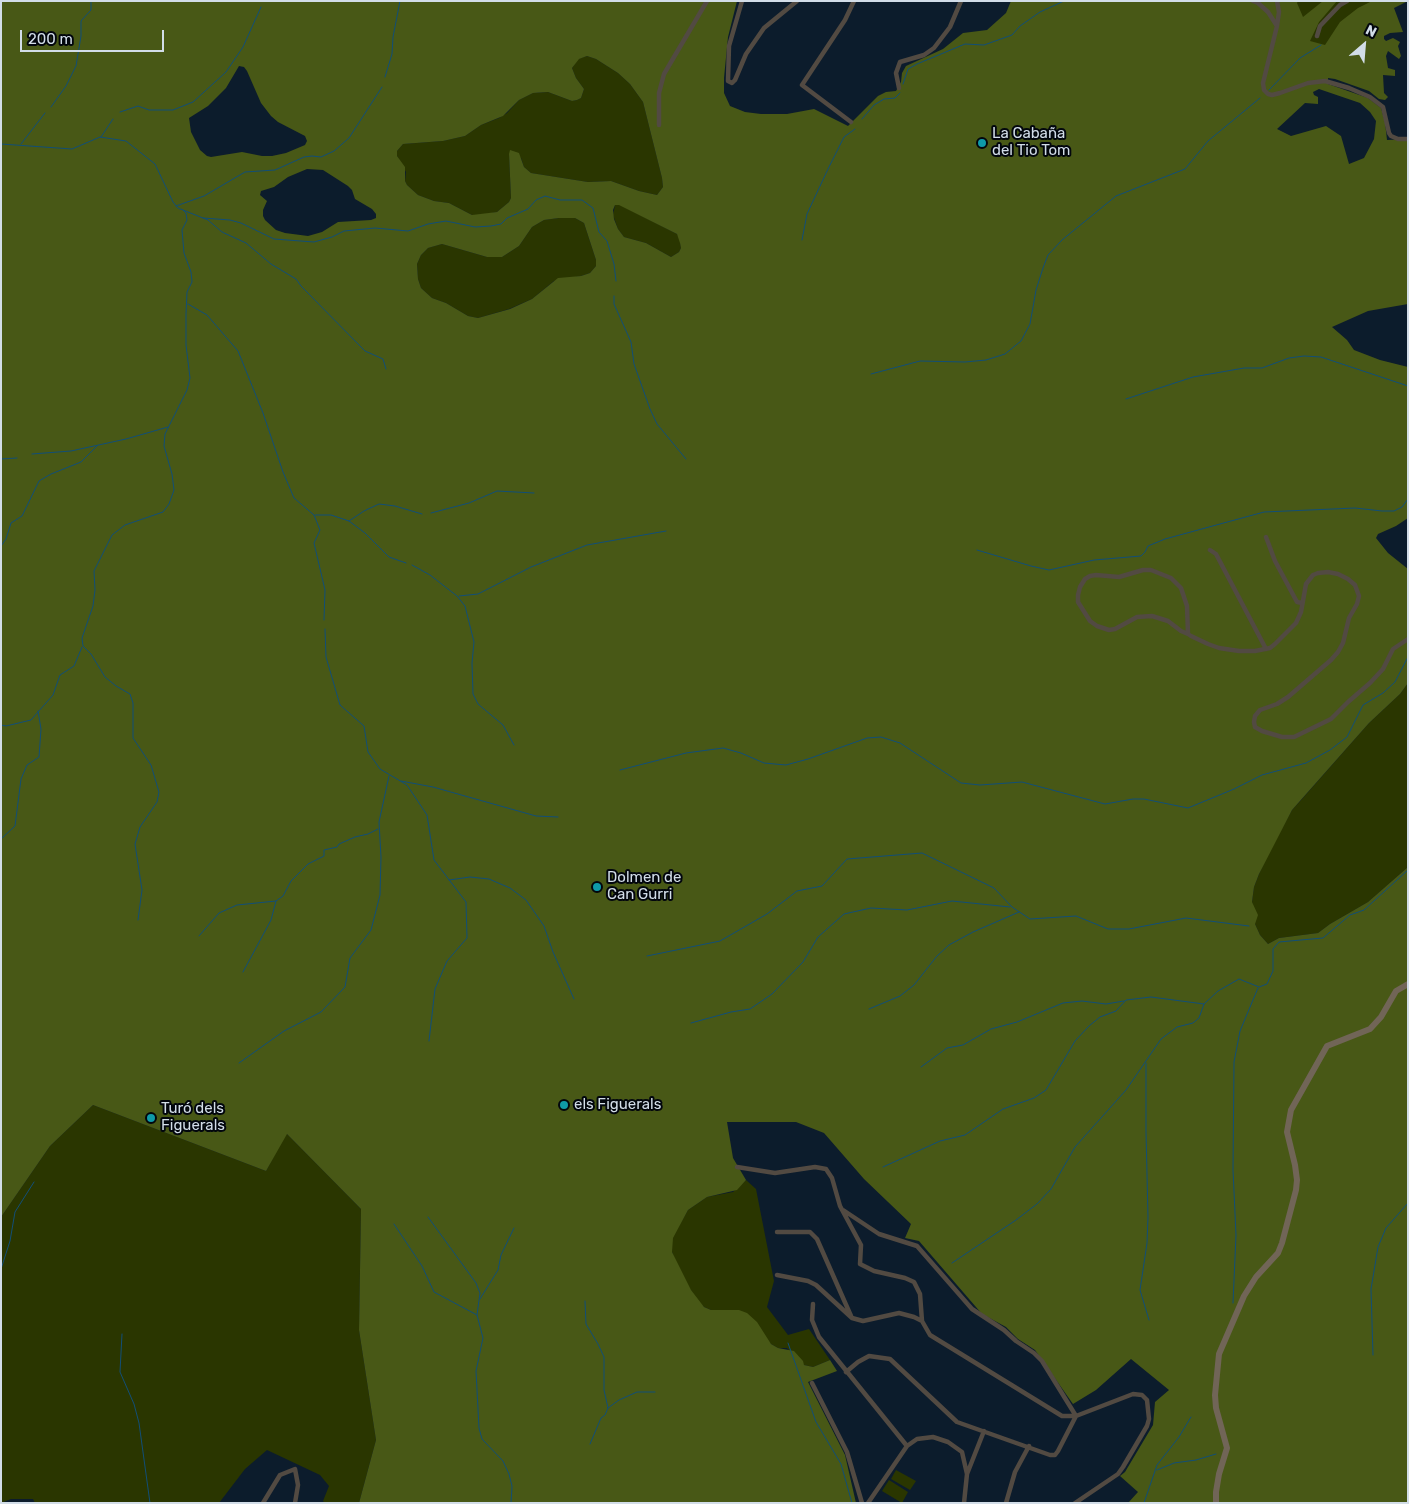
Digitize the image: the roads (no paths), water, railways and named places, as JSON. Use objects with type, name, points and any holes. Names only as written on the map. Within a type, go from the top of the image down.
[{"type":"main road","points":[[1216,1503],[1219,1474],[1226,1448],[1216,1408],[1215,1395],[1219,1354],[1244,1296],[1256,1277],[1278,1253],[1282,1243],[1297,1180],[1287,1132],[1291,1110],[1327,1046],[1370,1029],[1381,1017],[1396,991],[1408,984]]},
{"type":"street","points":[[659,125],[659,93],[664,74],[707,1]]},
{"type":"street","points":[[742,1],[729,46],[728,81],[732,83],[746,54],[764,28],[797,1]]},
{"type":"street","points":[[851,122],[802,85],[845,20],[854,1]]},
{"type":"street","points":[[899,88],[896,73],[900,62],[924,55],[934,48],[950,27],[961,1]]},
{"type":"street","points":[[1253,1],[1268,12],[1276,26]]},
{"type":"street","points":[[1277,1],[1279,12],[1263,83],[1264,90],[1268,94],[1280,93],[1308,83],[1325,81],[1349,88],[1370,97],[1383,107],[1388,133],[1391,136],[1398,139],[1408,139]]},
{"type":"street","points":[[1317,36],[1320,26],[1340,5],[1347,1]]},
{"type":"street","points":[[1266,537],[1275,561],[1297,602],[1302,603]]},
{"type":"street","points":[[1210,550],[1216,554],[1266,649]]},
{"type":"street","points":[[1188,634],[1187,606],[1181,588],[1171,578],[1151,570],[1142,570],[1119,577],[1090,576],[1085,579],[1080,587],[1078,602],[1090,621],[1097,626],[1109,630],[1115,629],[1137,617],[1152,616],[1168,621],[1188,634],[1219,648],[1255,651],[1266,649],[1275,644],[1292,628],[1299,617],[1304,590],[1309,579],[1318,573],[1324,572],[1338,574],[1348,579],[1355,585],[1359,596],[1358,604],[1348,618],[1338,652],[1288,697],[1257,713],[1254,722],[1255,727],[1262,731],[1282,736],[1294,737],[1320,723],[1331,720],[1348,702],[1370,684],[1383,668],[1393,649],[1408,639]]},
{"type":"street","points":[[737,1167],[775,1172],[823,1168],[829,1172],[838,1201],[861,1245],[860,1264],[874,1271],[914,1282],[920,1294],[922,1321],[930,1335],[1062,1416],[1076,1416],[1134,1394],[1142,1395],[1147,1400],[1149,1406],[1147,1426],[1123,1467],[1118,1474],[1075,1503]]},
{"type":"street","points":[[843,1210],[879,1234],[918,1246],[972,1309],[1004,1330],[1016,1342],[1034,1353],[1042,1361],[1076,1416]]},
{"type":"street","points":[[778,1232],[810,1232],[817,1239],[852,1318]]},
{"type":"street","points":[[777,1275],[808,1281],[816,1285],[852,1318],[863,1321],[899,1313],[922,1321]]},
{"type":"street","points":[[813,1304],[812,1320],[819,1337],[907,1446]]},
{"type":"street","points":[[846,1372],[869,1356],[890,1359],[957,1422],[1050,1455],[1058,1452],[1076,1416]]},
{"type":"street","points":[[812,1383],[847,1452],[862,1503]]},
{"type":"street","points":[[964,1503],[967,1474],[984,1431]]},
{"type":"street","points":[[868,1503],[907,1446],[917,1439],[933,1437],[948,1442],[962,1452],[967,1474]]},
{"type":"street","points":[[1006,1503],[1015,1472],[1028,1446]]},
{"type":"street","points":[[264,1503],[280,1476],[294,1469],[298,1485],[296,1503]]},
{"type":"waterway","points":[[51,107],[66,86],[76,66],[81,36],[81,21],[91,10],[91,1]]},
{"type":"waterway","points":[[385,77],[392,54],[393,37],[400,1]]},
{"type":"waterway","points":[[903,84],[908,69],[917,64],[965,44],[984,45],[1012,35],[1020,26],[1040,12],[1064,1]]},
{"type":"waterway","points":[[120,112],[138,106],[149,110],[173,110],[193,102],[226,72],[243,47],[261,7]]},
{"type":"waterway","points":[[1269,90],[1300,58],[1321,45]]},
{"type":"waterway","points":[[176,206],[204,196],[245,172],[275,170],[304,157],[321,157],[334,151],[349,138],[382,87]]},
{"type":"waterway","points":[[862,119],[874,105],[884,99],[895,98],[900,93]]},
{"type":"waterway","points":[[871,374],[920,361],[965,362],[986,360],[1005,354],[1021,341],[1030,324],[1036,290],[1043,268],[1048,255],[1062,240],[1116,196],[1185,169],[1208,141],[1260,98]]},
{"type":"waterway","points":[[21,144],[45,113]]},
{"type":"waterway","points":[[101,137],[113,119]]},
{"type":"waterway","points":[[802,240],[807,214],[828,169],[844,137],[855,129]]},
{"type":"waterway","points":[[1,144],[72,149],[100,137],[126,141],[155,164],[173,202],[178,208],[208,220],[222,232],[246,243],[271,264],[296,279],[365,351],[383,359],[386,369]]},
{"type":"waterway","points":[[203,218],[230,220],[241,223],[274,239],[314,242],[332,237],[344,231],[375,228],[408,231],[428,224],[446,221],[475,227],[491,226],[501,224],[507,218],[528,209],[536,200],[545,196],[560,200],[582,200],[593,208],[599,232],[607,241],[614,264],[616,281]]},
{"type":"waterway","points":[[138,920],[142,890],[135,844],[140,827],[157,802],[159,792],[151,765],[133,738],[133,703],[130,694],[105,677],[91,654],[83,646],[82,638],[93,606],[95,590],[94,571],[112,535],[125,525],[163,512],[169,504],[174,490],[172,474],[164,446],[165,434],[187,390],[190,378],[186,345],[186,314],[187,292],[192,282],[191,272],[184,253],[182,230],[187,220],[186,213],[183,210]]},
{"type":"waterway","points":[[614,296],[614,304],[631,342],[634,364],[650,409],[657,424],[686,459]]},
{"type":"waterway","points":[[188,304],[207,315],[238,351],[294,498],[314,515],[320,530],[314,543],[325,590],[324,620]]},
{"type":"waterway","points":[[1126,399],[1193,377],[1244,368],[1262,368],[1289,358],[1304,356],[1321,357],[1408,386]]},
{"type":"waterway","points":[[32,454],[71,451],[126,439],[168,427]]},
{"type":"waterway","points":[[1,546],[6,539],[11,523],[22,516],[39,481],[81,462],[97,446]]},
{"type":"waterway","points":[[1,459],[17,458]]},
{"type":"waterway","points":[[431,513],[469,503],[497,491],[534,493]]},
{"type":"waterway","points":[[977,550],[1049,570],[1094,560],[1141,556],[1148,546],[1165,539],[1264,512],[1355,508],[1394,511],[1402,507],[1408,499]]},
{"type":"waterway","points":[[349,521],[379,504],[395,506],[422,514]]},
{"type":"waterway","points":[[315,515],[331,515],[349,521],[365,533],[389,557],[406,563]]},
{"type":"waterway","points":[[459,596],[478,594],[531,567],[587,545],[666,531]]},
{"type":"waterway","points":[[412,565],[430,575],[457,596],[465,606],[474,642],[472,663],[473,694],[478,704],[503,725],[514,745]]},
{"type":"waterway","points":[[325,629],[326,657],[340,705],[364,726],[368,752],[380,769],[407,785],[427,815],[434,860],[466,902],[467,938],[447,961],[435,989],[429,1041]]},
{"type":"waterway","points":[[1,725],[6,726],[31,720],[53,695],[60,675],[74,666],[82,647]]},
{"type":"waterway","points":[[620,770],[686,753],[723,748],[764,763],[786,765],[867,738],[881,737],[900,743],[961,783],[980,785],[1022,782],[1105,804],[1144,799],[1188,808],[1262,775],[1306,763],[1330,750],[1347,737],[1363,705],[1383,693],[1395,682],[1408,657]]},
{"type":"waterway","points":[[1,839],[15,826],[21,779],[27,765],[39,757],[41,729],[38,711]]},
{"type":"waterway","points":[[239,1063],[284,1031],[321,1012],[345,987],[350,958],[371,930],[380,895],[381,857],[379,822],[389,776]]},
{"type":"waterway","points":[[401,781],[433,787],[536,816],[558,817]]},
{"type":"waterway","points":[[199,936],[219,913],[237,905],[276,901],[283,896],[291,881],[308,864],[324,856],[324,850],[337,847],[339,844],[378,829]]},
{"type":"waterway","points":[[647,956],[720,941],[767,914],[797,891],[822,886],[847,859],[922,853],[994,888],[1012,907],[1030,919],[1076,916],[1108,929],[1129,929],[1186,918],[1249,926]]},
{"type":"waterway","points":[[952,1263],[1016,1220],[1037,1204],[1051,1189],[1075,1147],[1126,1090],[1161,1039],[1177,1027],[1193,1023],[1199,1018],[1204,1004],[1218,991],[1239,979],[1259,987],[1267,984],[1273,971],[1273,949],[1279,942],[1323,938],[1350,915],[1364,910],[1408,870]]},
{"type":"waterway","points":[[449,880],[470,877],[489,879],[510,888],[526,900],[544,926],[553,952],[574,999]]},
{"type":"waterway","points":[[243,972],[271,920],[276,901]]},
{"type":"waterway","points":[[691,1023],[750,1009],[772,994],[803,962],[818,937],[844,914],[871,908],[907,910],[952,901],[1010,907]]},
{"type":"waterway","points":[[869,1009],[900,996],[914,985],[937,956],[949,945],[973,932],[1019,912]]},
{"type":"waterway","points":[[1233,1303],[1236,1235],[1233,1170],[1234,1062],[1240,1031],[1258,988]]},
{"type":"waterway","points":[[883,1167],[940,1141],[965,1135],[1003,1109],[1034,1098],[1046,1090],[1075,1041],[1100,1017],[1116,1011],[1126,1000],[1151,997],[1204,1004]]},
{"type":"waterway","points":[[921,1067],[947,1048],[963,1045],[991,1029],[1017,1022],[1063,1003],[1082,1001],[1106,1004],[1124,1001]]},
{"type":"waterway","points":[[1146,1063],[1148,1217],[1147,1243],[1140,1290],[1149,1320]]},
{"type":"waterway","points":[[1,1269],[10,1241],[15,1212],[34,1182]]},
{"type":"waterway","points":[[1373,1355],[1371,1289],[1378,1247],[1386,1228],[1408,1203]]},
{"type":"waterway","points":[[428,1217],[476,1283],[480,1293],[477,1315]]},
{"type":"waterway","points":[[394,1224],[422,1266],[434,1292],[477,1315],[483,1338],[476,1371],[479,1428],[482,1439],[503,1461],[509,1474],[512,1486],[511,1503]]},
{"type":"waterway","points":[[480,1299],[498,1270],[501,1255],[514,1228]]},
{"type":"waterway","points":[[585,1301],[586,1324],[604,1357],[604,1390],[608,1408],[605,1415],[601,1418],[590,1444]]},
{"type":"waterway","points":[[122,1334],[120,1372],[134,1404],[139,1423],[150,1503]]},
{"type":"waterway","points":[[788,1343],[816,1422],[841,1464],[852,1503]]},
{"type":"waterway","points":[[608,1408],[619,1400],[637,1392],[655,1392]]},
{"type":"waterway","points":[[1144,1503],[1157,1465],[1179,1437],[1191,1417]]},
{"type":"waterway","points":[[1157,1470],[1174,1463],[1196,1460],[1216,1454]]},
{"type":"place","name":"La Cabaña del Tio Tom","points":[[982,143]]},
{"type":"place","name":"Dolmen de Can Gurri","points":[[597,887]]},
{"type":"place","name":"els Figuerals","points":[[564,1105]]},
{"type":"place","name":"Turó dels Figuerals","points":[[151,1118]]}]
